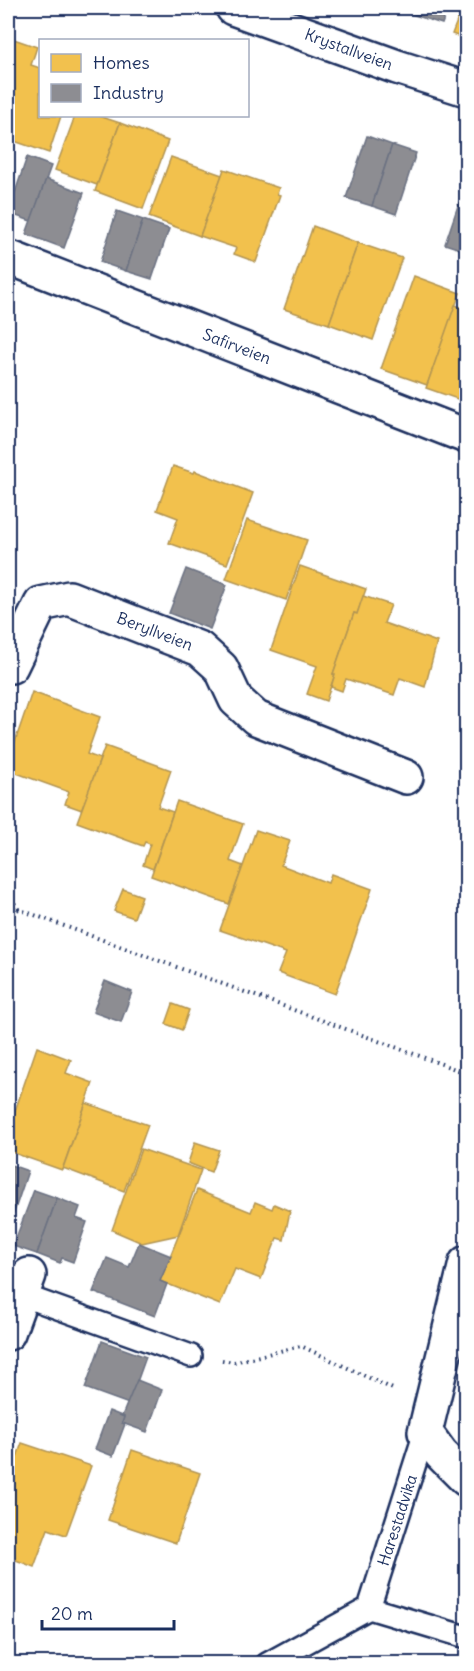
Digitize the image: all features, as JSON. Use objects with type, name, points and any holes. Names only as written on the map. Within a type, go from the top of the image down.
[{"type":"street","name":"Krystallveien","points":[[245,9],[397,67],[466,89]]},
{"type":"street","name":"Safirveien","points":[[8,257],[466,436]]},
{"type":"street","name":"Beryllveien","points":[[8,664],[11,666],[41,604],[69,598],[200,649],[221,668],[236,700],[256,718],[406,777]]},
{"type":"street","points":[[466,1263],[428,1420],[441,1454],[466,1479]]},
{"type":"street","points":[[8,1333],[25,1285]]},
{"type":"lane","points":[[25,1285],[191,1356]]},
{"type":"lane","name":"Harestadvika","points":[[369,1608],[428,1420]]},
{"type":"lane","points":[[267,1664],[369,1608],[466,1637]]},
{"type":"path","points":[[8,893],[18,909],[466,1073]]},
{"type":"path","points":[[8,917],[18,909]]},
{"type":"path","points":[[191,1356],[234,1362],[301,1346],[428,1420]]},
{"type":"building: Homes","points":[[462,8],[466,8],[466,39],[452,34]]},
{"type":"building: Homes","points":[[8,37],[37,47],[31,65],[39,68],[39,117],[61,117],[49,153],[8,139]]},
{"type":"building: Homes","points":[[75,117],[102,117],[120,123],[97,185],[55,170]]},
{"type":"building: Homes","points":[[120,123],[168,141],[143,209],[95,191]]},
{"type":"building: Homes","points":[[171,157],[222,175],[200,236],[149,217]]},
{"type":"building: Homes","points":[[224,169],[279,188],[277,194],[280,195],[256,262],[234,254],[236,248],[200,236]]},
{"type":"building: Homes","points":[[313,226],[358,243],[329,324],[284,309]]},
{"type":"building: Homes","points":[[358,243],[402,258],[373,340],[329,324]]},
{"type":"building: Homes","points":[[414,276],[460,293],[427,385],[381,369]]},
{"type":"building: Homes","points":[[455,305],[466,309],[466,402],[426,388]]},
{"type":"building: Homes","points":[[173,466],[194,473],[195,471],[253,493],[227,564],[169,543],[178,518],[157,510]]},
{"type":"building: Homes","points":[[247,520],[307,540],[286,600],[226,579]]},
{"type":"building: Homes","points":[[300,566],[366,589],[357,614],[354,613],[326,701],[307,694],[317,666],[271,650]]},
{"type":"building: Homes","points":[[363,596],[391,605],[384,623],[437,642],[425,687],[400,678],[394,695],[346,679],[342,691],[331,687],[335,674],[333,674],[354,613],[357,614]]},
{"type":"building: Homes","points":[[32,692],[100,717],[87,754],[100,759],[82,810],[65,804],[69,792],[8,770],[8,762]]},
{"type":"building: Homes","points":[[105,746],[171,770],[158,807],[173,812],[153,869],[143,865],[150,844],[145,842],[143,846],[77,822]]},
{"type":"building: Homes","points":[[177,801],[243,824],[230,861],[243,866],[229,904],[151,876]]},
{"type":"building: Homes","points":[[256,830],[290,841],[281,865],[328,883],[331,874],[372,889],[335,994],[278,973],[286,953],[220,930]]},
{"type":"building: Homes","points":[[123,889],[142,896],[134,918],[114,911]]},
{"type":"building: Homes","points":[[173,1004],[189,1010],[182,1030],[166,1024]]},
{"type":"building: Homes","points":[[37,1047],[71,1060],[66,1073],[93,1083],[62,1170],[8,1151],[8,1131]]},
{"type":"building: Homes","points":[[86,1103],[148,1125],[124,1191],[63,1168]]},
{"type":"building: Homes","points":[[195,1142],[219,1150],[211,1172],[188,1163]]},
{"type":"building: Homes","points":[[141,1149],[201,1170],[178,1235],[142,1243],[112,1230]]},
{"type":"building: Homes","points":[[197,1190],[251,1212],[255,1202],[272,1209],[274,1204],[290,1211],[284,1240],[277,1238],[261,1279],[235,1269],[220,1305],[160,1281]]},
{"type":"building: Homes","points":[[22,1443],[91,1466],[66,1535],[48,1529],[34,1567],[8,1557],[8,1482]]},
{"type":"building: Homes","points":[[132,1450],[200,1473],[176,1543],[108,1520]]},
{"type":"building: Industry","points":[[400,8],[448,8],[442,24],[399,10]]},
{"type":"building: Industry","points":[[367,136],[392,145],[372,206],[346,198]]},
{"type":"building: Industry","points":[[392,145],[416,153],[396,214],[372,206]]},
{"type":"building: Industry","points":[[27,157],[51,166],[31,221],[8,213]]},
{"type":"building: Industry","points":[[46,179],[84,193],[64,248],[26,234]]},
{"type":"building: Industry","points":[[466,182],[466,251],[445,244]]},
{"type":"building: Industry","points":[[117,211],[143,220],[126,271],[100,262]]},
{"type":"building: Industry","points":[[143,220],[169,229],[152,279],[126,271]]},
{"type":"building: Industry","points":[[186,569],[227,585],[210,629],[169,613]]},
{"type":"building: Industry","points":[[105,981],[132,992],[121,1022],[93,1012]]},
{"type":"building: Industry","points":[[8,1164],[28,1171],[8,1230]]},
{"type":"building: Industry","points":[[34,1190],[57,1198],[37,1254],[13,1246]]},
{"type":"building: Industry","points":[[57,1198],[80,1207],[76,1218],[87,1222],[73,1262],[62,1258],[60,1263],[37,1254]]},
{"type":"building: Industry","points":[[139,1243],[171,1256],[160,1281],[167,1284],[155,1316],[93,1292],[107,1258],[129,1267]]},
{"type":"building: Industry","points":[[102,1341],[146,1357],[129,1404],[85,1388]]},
{"type":"building: Industry","points":[[137,1380],[162,1390],[147,1432],[122,1423],[124,1417],[122,1416]]},
{"type":"building: Industry","points":[[109,1411],[124,1417],[122,1423],[125,1424],[113,1456],[95,1449]]}]
